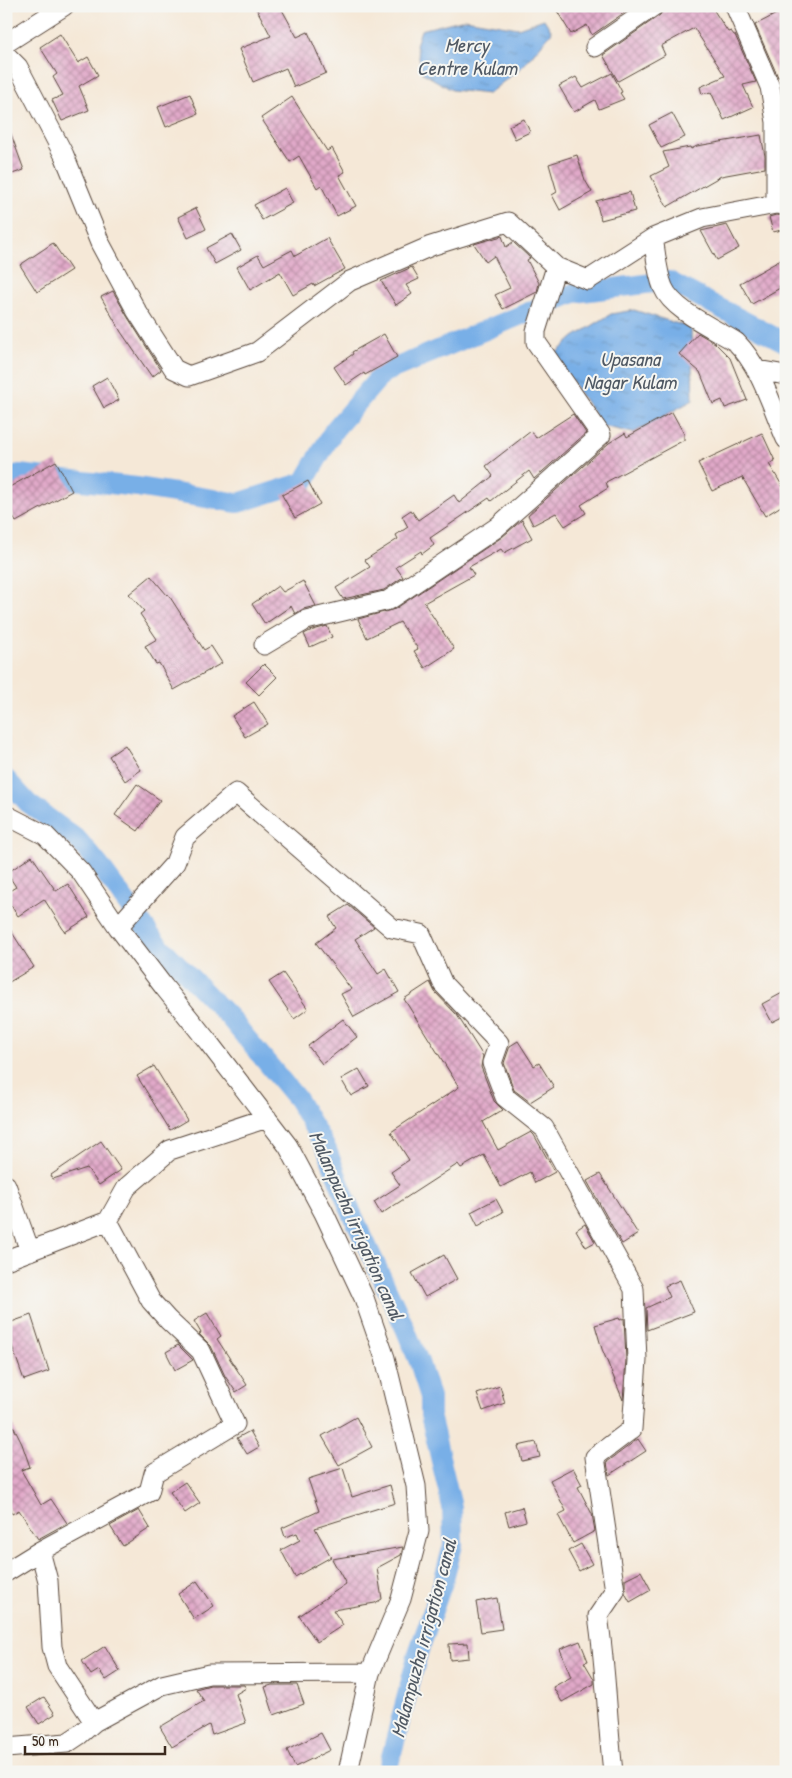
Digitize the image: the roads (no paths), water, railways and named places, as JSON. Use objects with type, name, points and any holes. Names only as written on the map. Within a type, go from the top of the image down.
[{"type":"street","points":[[6,43],[64,6]]},
{"type":"street","points":[[595,47],[654,6]]},
{"type":"street","points":[[6,54],[18,67],[64,154],[100,243],[136,310],[174,369],[189,376],[257,352],[350,281],[431,246],[508,222],[556,267],[588,280],[653,238],[702,218],[781,205],[776,122],[770,87],[734,6]]},
{"type":"street","points":[[653,238],[663,286],[669,298],[678,307],[736,342],[744,349],[756,370],[786,439]]},
{"type":"street","points":[[264,645],[306,620],[389,600],[496,528],[601,435],[536,342],[536,331],[556,267]]},
{"type":"street","points":[[756,370],[786,375]]},
{"type":"street","points":[[118,927],[175,863],[185,837],[236,793],[392,928],[421,934],[443,984],[499,1043],[492,1063],[505,1097],[544,1128],[634,1289],[638,1360],[632,1429],[595,1457],[615,1590],[598,1616],[603,1648],[613,1772]]},
{"type":"street","points":[[6,815],[45,835],[80,872],[118,927],[288,1146],[324,1213],[364,1298],[385,1358],[416,1486],[419,1531],[401,1599],[370,1673],[348,1772]]},
{"type":"street","points":[[6,1260],[108,1221],[127,1187],[170,1150],[267,1118]]},
{"type":"street","points":[[6,1185],[30,1251]]},
{"type":"street","points":[[6,1572],[40,1551],[149,1492],[154,1473],[235,1424],[202,1351],[168,1320],[151,1301],[108,1221]]},
{"type":"street","points":[[40,1551],[48,1581],[52,1648],[57,1666],[94,1722]]},
{"type":"street","points":[[6,1748],[67,1743],[94,1722],[162,1685],[209,1674],[370,1673]]},
{"type":"water","name":"Mercy Centre Kulam","points":[[465,19],[518,28],[544,19],[552,32],[523,66],[488,94],[452,90],[423,73],[416,45],[421,30]]},
{"type":"water","name":"Upasana Nagar Kulam","points":[[634,310],[691,328],[693,400],[633,433],[602,426],[554,355],[574,337],[611,314]]},
{"type":"waterway","points":[[6,478],[19,474],[137,487],[238,503],[304,482],[334,430],[383,373],[574,293],[669,281],[786,343]]},
{"type":"waterway","name":"Malampuzha irrigation canal","points":[[6,779],[28,803],[78,840],[99,865],[154,940],[229,1017],[297,1099],[327,1150],[348,1205],[419,1362],[430,1397],[430,1415],[452,1507],[453,1545],[443,1582],[418,1653],[387,1772]]}]
